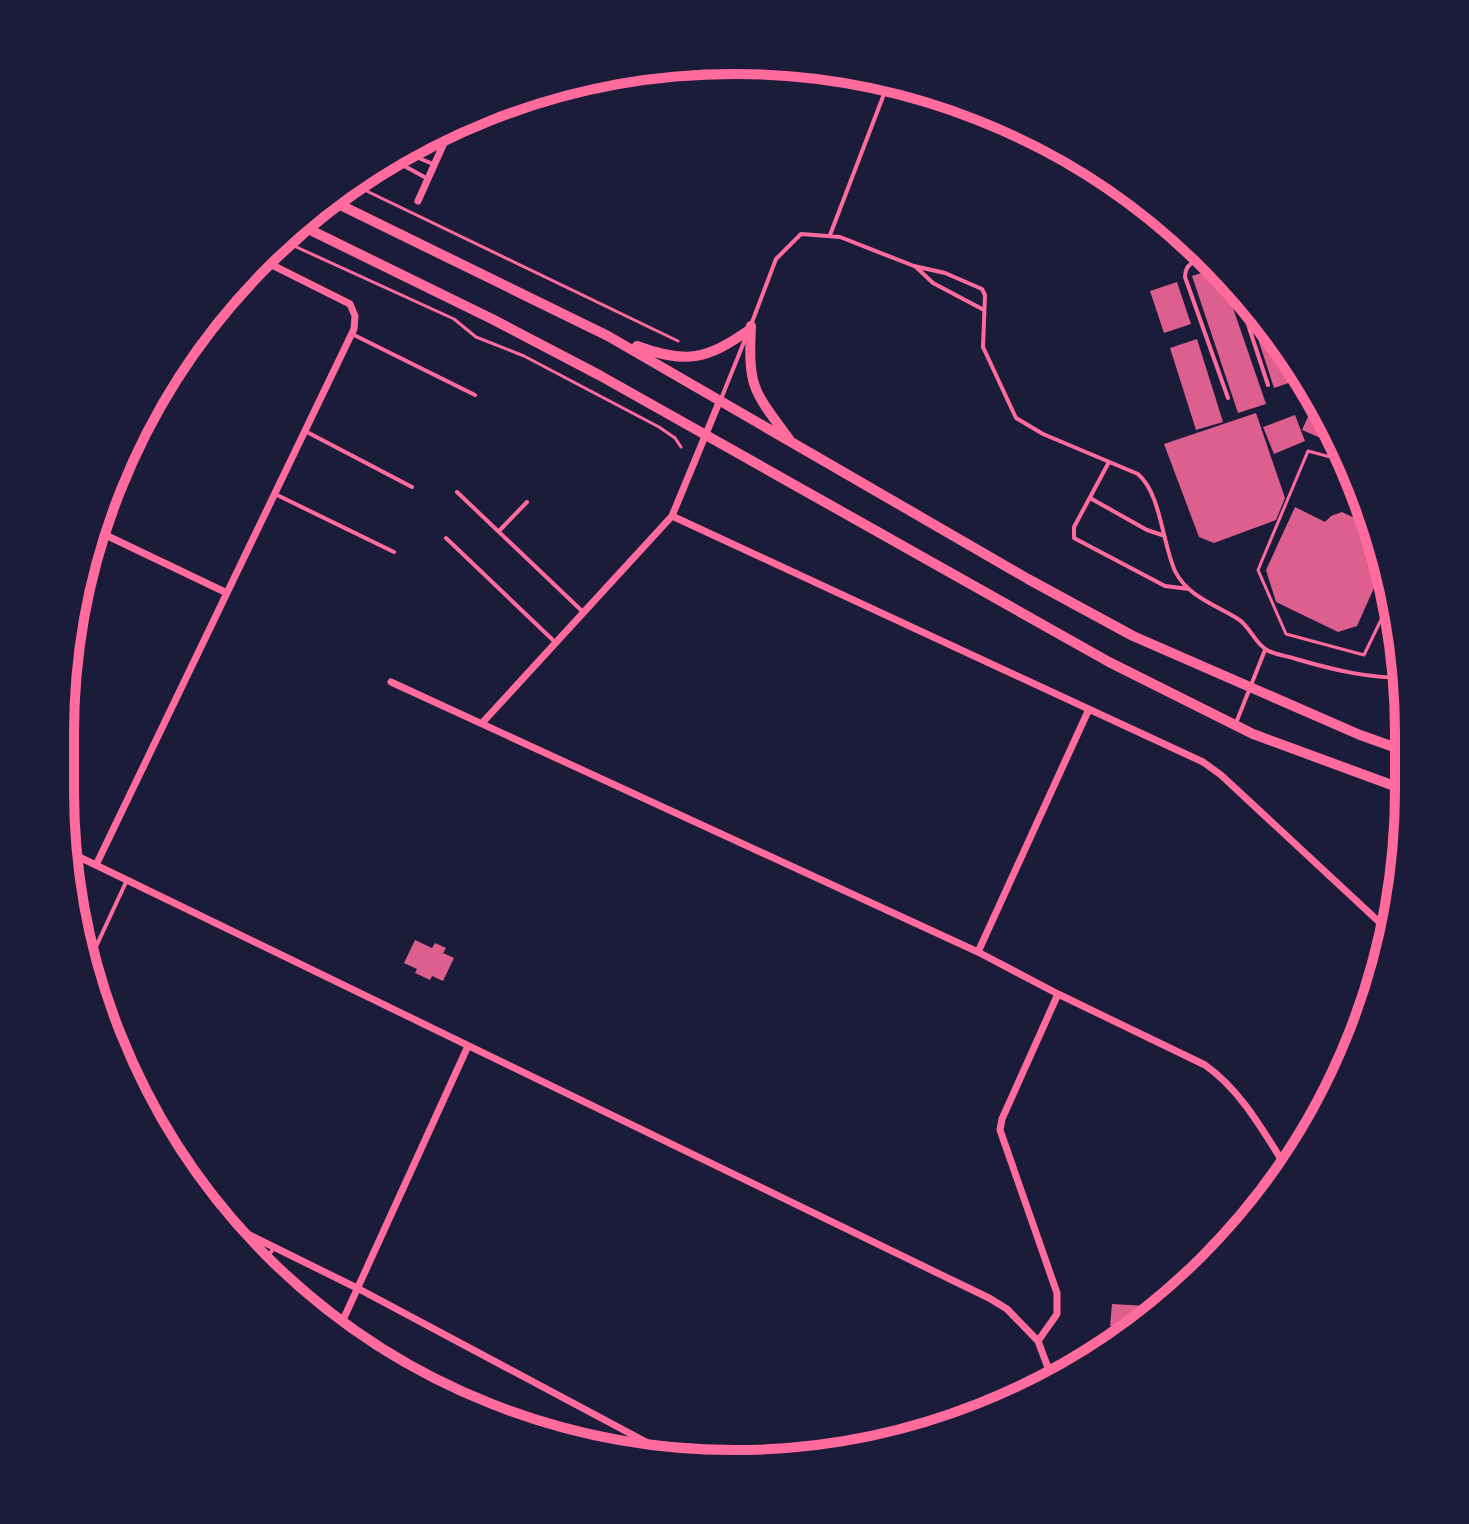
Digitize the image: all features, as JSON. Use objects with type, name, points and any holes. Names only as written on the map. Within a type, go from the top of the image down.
[{"type":"main road","points":[[340,205],[608,336],[1120,629],[1360,735],[1395,747]]},
{"type":"main road","points":[[309,229],[599,375],[1109,662],[1235,725],[1395,786]]},
{"type":"main road","points":[[608,336],[659,354],[683,358],[720,351],[750,327]]},
{"type":"main road","points":[[750,327],[749,366],[754,389],[791,442]]},
{"type":"street","points":[[418,201],[445,141]]},
{"type":"street","points":[[96,865],[353,332],[355,316],[350,304],[270,264]]},
{"type":"street","points":[[483,722],[672,516],[720,400]]},
{"type":"street","points":[[672,516],[1203,762],[1221,775],[1381,923]]},
{"type":"street","points":[[105,535],[227,593]]},
{"type":"street","points":[[391,682],[978,952],[1205,1065],[1224,1078],[1281,1160]]},
{"type":"street","points":[[978,952],[1089,709]]},
{"type":"street","points":[[78,856],[989,1298],[1007,1309],[1038,1341],[1049,1370]]},
{"type":"street","points":[[1038,1341],[1057,1314],[1057,1293],[1000,1130],[1002,1119],[1058,994]]},
{"type":"street","points":[[343,1321],[468,1046]]},
{"type":"street","points":[[245,1233],[359,1289],[650,1444]]},
{"type":"lane","points":[[830,235],[885,92]]},
{"type":"lane","points":[[415,156],[435,164]]},
{"type":"lane","points":[[401,164],[428,179]]},
{"type":"lane","points":[[720,400],[776,259],[801,234],[840,237],[914,266],[945,273],[985,293],[983,347],[1016,418],[1043,434],[1138,474],[1147,482],[1154,495],[1162,535],[1175,570],[1189,589],[1248,626],[1265,650],[1340,672],[1392,678]]},
{"type":"lane","points":[[1195,261],[1185,270],[1185,277],[1228,398]]},
{"type":"lane","points":[[914,266],[933,283],[984,310]]},
{"type":"lane","points":[[1245,316],[1268,385]]},
{"type":"lane","points":[[353,332],[475,395]]},
{"type":"lane","points":[[305,431],[412,487]]},
{"type":"lane","points":[[1109,462],[1074,527],[1074,538],[1165,586],[1189,589]]},
{"type":"lane","points":[[457,492],[584,613]]},
{"type":"lane","points":[[275,494],[394,552]]},
{"type":"lane","points":[[1090,498],[1147,530],[1162,535]]},
{"type":"lane","points":[[499,531],[527,502]]},
{"type":"lane","points":[[446,538],[556,643]]},
{"type":"lane","points":[[1235,725],[1265,650]]},
{"type":"lane","points":[[95,950],[127,880]]},
{"type":"lane","points":[[268,1258],[274,1247]]},
{"type":"path","points":[[362,189],[681,343]]},
{"type":"path","points":[[292,245],[454,319],[476,337],[524,356],[659,427],[675,438],[681,447]]},
{"type":"path","points":[[1334,458],[1308,451],[1258,570],[1286,634],[1364,655],[1383,615]]},
{"type":"building","points":[[1206,271],[1229,297],[1266,404],[1238,413],[1192,276]]},
{"type":"building","points":[[1177,282],[1191,324],[1164,333],[1150,291]]},
{"type":"building","points":[[1254,326],[1293,382],[1274,388]]},
{"type":"building","points":[[1197,339],[1223,422],[1196,430],[1170,348]]},
{"type":"building","points":[[1311,411],[1326,440],[1302,430]]},
{"type":"building","points":[[1256,413],[1285,498],[1276,520],[1214,543],[1199,537],[1164,444]]},
{"type":"building","points":[[1295,415],[1305,441],[1274,454],[1263,427]]},
{"type":"building","points":[[1295,507],[1325,522],[1342,512],[1359,520],[1376,583],[1357,626],[1338,632],[1276,602],[1266,570]]},
{"type":"building","points":[[415,940],[432,948],[435,943],[446,948],[443,953],[454,958],[443,981],[432,976],[430,980],[404,963]]},
{"type":"building","points":[[1112,1304],[1146,1306],[1119,1326],[1110,1326]]}]
